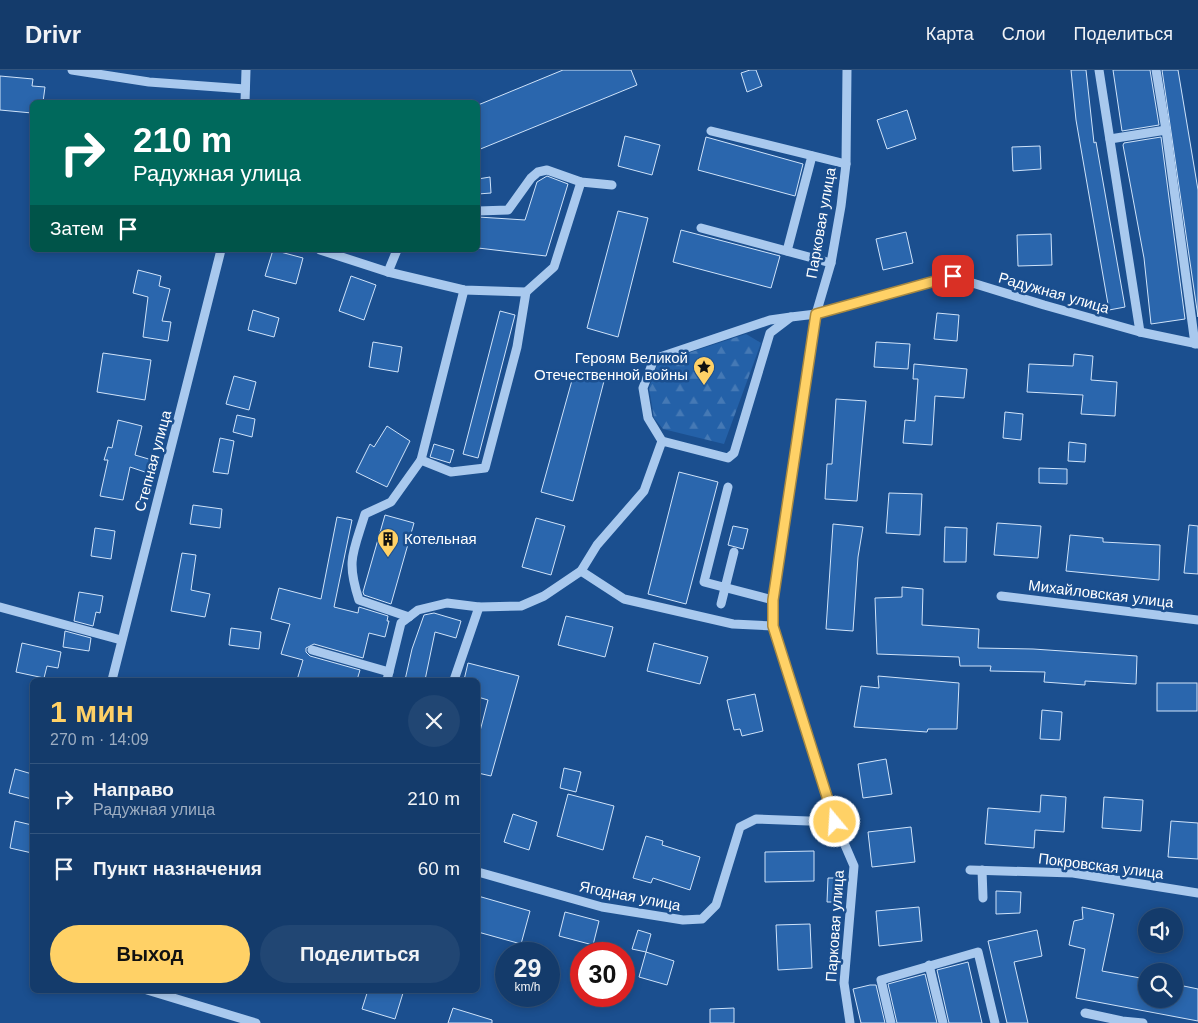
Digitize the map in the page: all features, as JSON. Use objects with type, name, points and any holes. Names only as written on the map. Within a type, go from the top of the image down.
[{"type":"street","points":[[72,70],[149,82],[245,89]]},
{"type":"street","points":[[244,100],[246,70]]},
{"type":"street","name":"Парковая улица","points":[[847,70],[846,164],[831,262],[816,314],[773,600],[773,626],[835,822],[854,866],[844,983],[850,1023]]},
{"type":"street","points":[[1099,70],[1140,332]]},
{"type":"street","points":[[1156,70],[1197,344]]},
{"type":"street","points":[[1110,139],[1166,130]]},
{"type":"street","points":[[711,132],[846,164]]},
{"type":"street","points":[[787,251],[812,156]]},
{"type":"street","points":[[480,211],[508,210],[530,178],[538,172],[548,170],[581,182],[612,185]]},
{"type":"street","points":[[421,460],[451,472],[485,468],[517,347],[526,292],[554,267],[581,182]]},
{"type":"street","points":[[701,228],[831,262]]},
{"type":"street","name":"Степная улица","points":[[112,678],[221,252]]},
{"type":"street","points":[[326,252],[388,272],[464,290],[526,292]]},
{"type":"street","points":[[388,272],[396,252]]},
{"type":"street","name":"Радужная улица","points":[[662,441],[648,418],[643,388],[654,359],[770,320],[816,314],[953,276],[1044,305],[1140,332],[1197,344]]},
{"type":"street","points":[[409,617],[359,600],[352,576],[351,561],[365,514],[391,502],[421,460],[464,290]]},
{"type":"street","points":[[312,650],[388,676],[401,623],[418,610],[448,603],[479,607],[521,606],[544,596],[581,571],[597,545],[644,491],[662,441],[728,458],[734,453],[770,333],[792,317]]},
{"type":"street","points":[[728,487],[704,582],[773,600]]},
{"type":"street","points":[[721,604],[734,552]]},
{"type":"street","points":[[581,571],[624,599],[733,624],[773,626]]},
{"type":"street","name":"Михайловская улица","points":[[1001,596],[1198,620]]},
{"type":"street","points":[[0,607],[121,640]]},
{"type":"street","points":[[455,678],[479,607]]},
{"type":"street","name":"Ягодная улица","points":[[480,873],[602,907],[683,920],[702,919],[716,905],[740,826],[756,819],[835,822]]},
{"type":"street","name":"Покровская улица","points":[[970,870],[1073,873],[1198,893]]},
{"type":"street","points":[[982,870],[984,898]]},
{"type":"street","points":[[890,1023],[881,980],[978,952],[996,1023]]},
{"type":"street","points":[[929,965],[943,1023]]},
{"type":"street","points":[[157,993],[256,1023]]},
{"type":"street","points":[[1086,1013],[1122,1022],[1143,1023]]},
{"type":"green space","points":[[746,334],[761,343],[724,444],[663,429],[654,418],[649,388],[658,363]]},
{"type":"building","points":[[563,70],[631,70],[637,85],[480,149],[480,104]]},
{"type":"building","points":[[756,70],[762,86],[747,92],[741,73]]},
{"type":"building","points":[[1071,70],[1086,70],[1094,143],[1096,142],[1125,307],[1109,310],[1076,120]]},
{"type":"building","points":[[1113,70],[1150,70],[1159,125],[1122,131]]},
{"type":"building","points":[[1162,70],[1178,70],[1198,190],[1198,317]]},
{"type":"building","points":[[0,76],[33,79],[32,86],[45,87],[43,100],[30,100],[30,113],[0,110]]},
{"type":"building","points":[[907,110],[916,139],[887,149],[877,120]]},
{"type":"building","points":[[625,136],[660,145],[652,175],[618,166]]},
{"type":"building","points":[[706,137],[803,164],[795,196],[698,170]]},
{"type":"building","points":[[1161,137],[1185,319],[1151,324],[1144,258],[1123,145],[1124,143]]},
{"type":"building","points":[[1040,146],[1041,169],[1013,171],[1012,147]]},
{"type":"building","points":[[547,176],[568,184],[546,256],[480,248],[480,217],[525,220],[537,182]]},
{"type":"building","points":[[490,177],[491,193],[480,194],[480,179]]},
{"type":"building","points":[[618,211],[648,218],[618,337],[587,328]]},
{"type":"building","points":[[681,230],[780,256],[771,288],[673,262]]},
{"type":"building","points":[[906,232],[913,263],[883,270],[876,239]]},
{"type":"building","points":[[1051,234],[1052,265],[1018,266],[1017,235]]},
{"type":"building","points":[[272,252],[280,252],[303,258],[296,284],[265,276]]},
{"type":"building","points":[[138,270],[161,276],[159,286],[170,289],[162,321],[171,322],[168,341],[143,337],[148,297],[133,293]]},
{"type":"building","points":[[351,276],[376,285],[364,320],[339,311]]},
{"type":"building","points":[[253,310],[279,318],[274,337],[248,330]]},
{"type":"building","points":[[500,311],[515,315],[478,458],[463,454]]},
{"type":"building","points":[[937,313],[959,315],[957,341],[934,339]]},
{"type":"building","points":[[373,342],[402,347],[398,372],[369,367]]},
{"type":"building","points":[[876,342],[910,344],[908,369],[874,367]]},
{"type":"building","points":[[103,353],[151,360],[145,400],[97,392]]},
{"type":"building","points":[[1074,354],[1093,356],[1091,380],[1117,382],[1115,416],[1081,414],[1083,395],[1027,392],[1029,364],[1073,366]]},
{"type":"building","points":[[914,364],[967,369],[964,398],[935,396],[932,445],[903,443],[905,420],[915,421],[918,379],[913,379]]},
{"type":"building","points":[[574,373],[604,381],[573,501],[541,492]]},
{"type":"building","points":[[234,376],[256,382],[249,410],[226,404]]},
{"type":"building","points":[[836,399],[866,401],[857,501],[825,499],[827,464],[832,464]]},
{"type":"building","points":[[1005,412],[1023,414],[1021,440],[1003,438]]},
{"type":"building","points":[[237,415],[255,419],[252,437],[233,432]]},
{"type":"building","points":[[118,420],[142,426],[135,455],[152,460],[148,473],[130,467],[123,500],[100,496],[108,460],[104,460],[108,447],[112,448]]},
{"type":"building","points":[[387,426],[410,441],[387,487],[356,472],[370,444],[374,447]]},
{"type":"building","points":[[220,438],[234,441],[228,474],[213,472]]},
{"type":"building","points":[[1069,442],[1086,444],[1085,462],[1068,461]]},
{"type":"building","points":[[434,444],[454,450],[450,463],[430,457]]},
{"type":"building","points":[[1039,468],[1067,469],[1067,484],[1039,483]]},
{"type":"building","points":[[679,472],[718,482],[686,604],[648,594]]},
{"type":"building","points":[[889,493],[922,494],[920,535],[886,533]]},
{"type":"building","points":[[193,505],[222,509],[220,528],[190,524]]},
{"type":"building","name":"Котельная","points":[[385,515],[414,523],[391,604],[364,595],[363,592]]},
{"type":"building","points":[[337,517],[352,520],[334,607],[358,613],[359,607],[388,616],[387,621],[389,621],[385,637],[369,633],[363,658],[314,644],[306,648],[306,652],[310,656],[360,670],[358,678],[298,678],[303,660],[281,654],[290,624],[271,619],[279,588],[321,599]]},
{"type":"building","points":[[536,518],[565,526],[551,575],[522,567]]},
{"type":"building","points":[[997,523],[1041,526],[1038,558],[994,555]]},
{"type":"building","points":[[833,524],[863,527],[858,557],[853,631],[826,629]]},
{"type":"building","points":[[1189,525],[1198,526],[1198,574],[1184,573]]},
{"type":"building","points":[[733,526],[748,529],[743,549],[728,545]]},
{"type":"building","points":[[945,527],[967,528],[966,562],[944,562]]},
{"type":"building","points":[[95,528],[115,531],[111,559],[91,556]]},
{"type":"building","points":[[1070,535],[1103,538],[1103,542],[1160,545],[1159,580],[1066,571]]},
{"type":"building","points":[[182,553],[196,555],[191,590],[210,594],[205,617],[171,611]]},
{"type":"building","points":[[902,587],[923,589],[922,625],[979,629],[978,648],[1033,649],[1137,656],[1136,684],[1085,681],[1085,685],[1044,682],[1045,672],[990,671],[991,666],[960,666],[959,657],[877,654],[875,598],[902,597]]},
{"type":"building","points":[[79,592],[103,596],[100,613],[96,612],[93,626],[74,621]]},
{"type":"building","points":[[434,613],[461,621],[456,638],[435,632],[425,678],[405,678],[412,649],[424,615]]},
{"type":"building","points":[[566,616],[613,627],[605,657],[558,645]]},
{"type":"building","points":[[231,628],[261,632],[259,649],[229,645]]},
{"type":"building","points":[[65,631],[91,638],[89,651],[63,647]]},
{"type":"building","points":[[22,643],[61,652],[58,668],[47,666],[44,678],[16,672]]},
{"type":"building","points":[[654,643],[708,657],[700,684],[647,671]]},
{"type":"building","points":[[468,663],[519,676],[491,776],[480,773],[480,731],[488,700],[480,698],[480,678],[464,678]]},
{"type":"building","points":[[878,676],[959,683],[957,729],[928,729],[927,732],[854,727],[861,686],[879,688]]},
{"type":"building","points":[[1157,683],[1197,683],[1197,711],[1157,711]]},
{"type":"building","points":[[755,694],[763,731],[742,736],[740,729],[734,730],[727,700]]},
{"type":"building","points":[[1042,710],[1062,712],[1060,740],[1040,739]]},
{"type":"building","points":[[886,759],[892,794],[863,798],[858,764]]},
{"type":"building","points":[[564,768],[581,772],[576,792],[560,788]]},
{"type":"building","points":[[15,769],[30,773],[30,798],[9,793]]},
{"type":"building","points":[[568,794],[614,806],[603,850],[557,836]]},
{"type":"building","points":[[1041,795],[1066,797],[1064,832],[1035,830],[1034,848],[985,844],[988,808],[1040,812]]},
{"type":"building","points":[[1104,797],[1143,800],[1141,831],[1102,828]]},
{"type":"building","points":[[513,814],[537,822],[529,850],[504,842]]},
{"type":"building","points":[[15,821],[30,825],[30,853],[10,848]]},
{"type":"building","points":[[1171,821],[1198,823],[1198,859],[1168,857]]},
{"type":"building","points":[[911,827],[915,862],[872,867],[868,832]]},
{"type":"building","points":[[646,836],[663,841],[662,845],[700,857],[690,890],[653,878],[651,883],[633,878]]},
{"type":"building","points":[[814,851],[814,881],[765,882],[765,852]]},
{"type":"building","points":[[828,878],[841,878],[841,902],[827,902]]},
{"type":"building","points":[[996,891],[1021,892],[1020,913],[996,914]]},
{"type":"building","points":[[480,897],[530,911],[522,942],[514,942],[480,933]]},
{"type":"building","points":[[919,907],[922,941],[879,946],[876,911]]},
{"type":"building","points":[[1082,907],[1114,914],[1102,971],[1138,978],[1138,1008],[1183,1008],[1183,986],[1198,989],[1198,1021],[1076,998],[1085,949],[1069,945],[1074,921],[1083,919]]},
{"type":"building","points":[[565,912],[599,921],[594,942],[582,942],[559,936]]},
{"type":"building","points":[[810,924],[812,968],[778,970],[776,925]]},
{"type":"building","points":[[638,930],[651,934],[646,952],[635,950],[634,942]]},
{"type":"building","points":[[1037,930],[1042,956],[1014,962],[1028,1023],[1007,1023],[988,941]]},
{"type":"building","points":[[646,952],[674,961],[667,985],[639,977]]},
{"type":"building","points":[[968,962],[982,1023],[949,1023],[937,970]]},
{"type":"building","points":[[925,974],[937,1023],[897,1023],[888,984]]},
{"type":"building","points":[[876,985],[885,1023],[861,1023],[853,989]]},
{"type":"building","points":[[367,993],[403,993],[395,1019],[362,1009]]},
{"type":"building","points":[[453,1008],[492,1020],[492,1023],[448,1023]]},
{"type":"building","points":[[734,1008],[734,1023],[710,1023],[710,1009]]},
{"type":"place","name":"Героям Великой Отечественной войны","points":[[704,386]]},
{"type":"place","name":"Котельная","points":[[388,558]]},
{"type":"route","points":[[835,822],[773,626],[773,600],[816,314],[953,276]]}]
